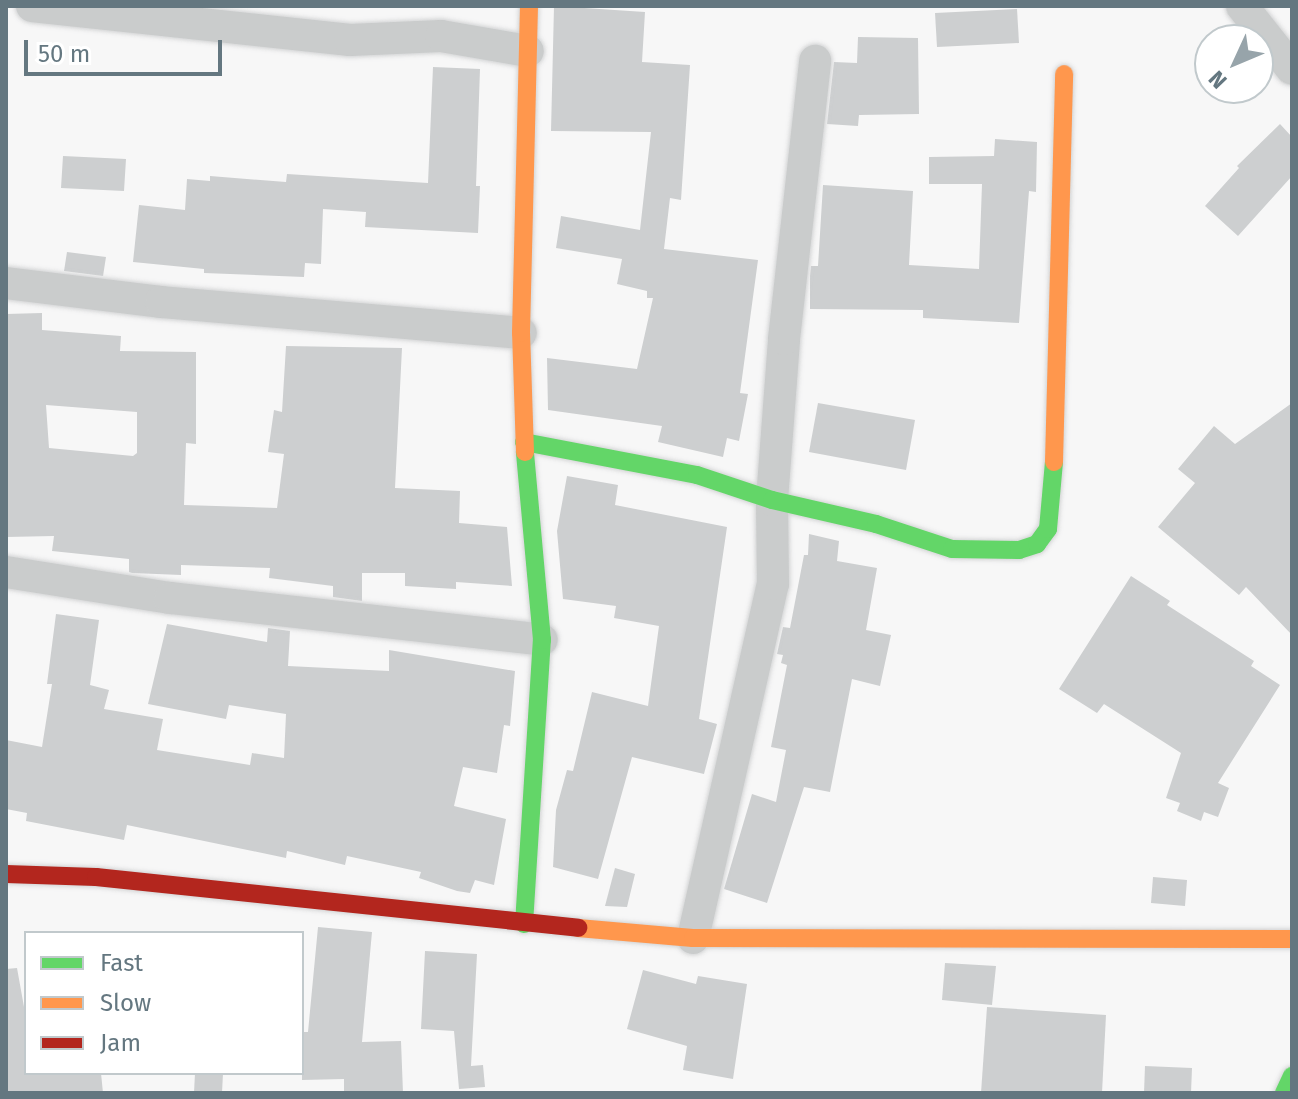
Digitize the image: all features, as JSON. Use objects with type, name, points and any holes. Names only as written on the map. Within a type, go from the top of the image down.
[{"type":"street","points":[[32,6],[350,40],[441,36],[528,51]]},
{"type":"street","points":[[524,924],[542,640],[524,442],[521,333],[529,6]]},
{"type":"street","points":[[1242,6],[1292,69]]},
{"type":"street","points":[[693,938],[773,584],[772,500],[784,339],[815,61]]},
{"type":"street","points":[[524,442],[697,475],[772,500],[876,524],[952,549],[1019,550],[1037,544],[1048,529],[1053,496],[1064,74]]},
{"type":"street","points":[[6,283],[161,302],[521,333]]},
{"type":"street","points":[[6,572],[170,598],[542,640]]},
{"type":"street","points":[[6,874],[96,877],[524,924],[693,938],[1292,939]]},
{"type":"street","points":[[1284,1093],[1292,1076]]},
{"type":"building","points":[[554,6],[645,12],[642,62],[690,65],[681,200],[670,198],[664,249],[758,260],[740,393],[748,394],[739,441],[727,438],[723,457],[658,442],[662,426],[548,410],[547,358],[637,369],[653,298],[647,298],[647,291],[617,284],[622,259],[556,248],[561,216],[640,230],[651,132],[551,131]]},
{"type":"building","points":[[1017,9],[1019,43],[937,47],[935,13]]},
{"type":"building","points":[[858,37],[918,38],[919,114],[859,115],[858,126],[827,124],[834,62],[857,63]]},
{"type":"building","points":[[433,67],[480,69],[476,186],[480,186],[478,233],[365,227],[366,212],[323,209],[321,264],[305,263],[304,277],[204,273],[204,269],[133,262],[139,205],[185,210],[187,179],[210,181],[210,176],[286,182],[287,174],[428,183]]},
{"type":"building","points":[[1280,124],[1292,137],[1292,176],[1238,236],[1205,206],[1239,168],[1237,166]]},
{"type":"building","points":[[995,139],[1037,142],[1036,192],[1029,191],[1019,323],[923,318],[923,310],[810,309],[811,266],[818,266],[823,185],[913,191],[909,265],[979,269],[982,184],[929,184],[929,157],[994,156]]},
{"type":"building","points":[[63,156],[126,159],[124,191],[61,188]]},
{"type":"building","points":[[67,252],[106,257],[103,276],[64,271]]},
{"type":"building","points":[[42,313],[42,330],[121,336],[120,351],[196,352],[196,444],[186,443],[184,505],[277,508],[284,454],[268,452],[274,410],[282,412],[286,346],[402,348],[395,488],[460,491],[459,523],[507,527],[512,586],[456,582],[456,589],[405,586],[405,573],[362,573],[362,601],[333,597],[333,586],[269,578],[270,568],[181,565],[181,575],[132,573],[129,572],[129,559],[52,551],[54,536],[6,537],[6,314]],"holes":[[[46,405],[137,412],[137,453],[133,456],[49,448]]]},
{"type":"building","points":[[818,403],[915,420],[906,470],[809,452]]},
{"type":"building","points":[[1292,403],[1292,635],[1246,587],[1239,595],[1158,527],[1195,483],[1178,469],[1214,426],[1235,444]]},
{"type":"building","points":[[567,476],[618,485],[615,505],[727,527],[699,719],[717,724],[704,774],[632,757],[598,879],[553,867],[556,810],[567,770],[573,771],[592,692],[648,706],[659,626],[614,618],[616,606],[563,599],[557,531]]},
{"type":"building","points":[[809,534],[839,541],[837,561],[877,568],[866,630],[891,635],[880,686],[852,679],[830,792],[804,787],[767,903],[724,889],[752,794],[776,802],[786,750],[771,747],[787,665],[781,663],[783,655],[777,654],[783,627],[790,628],[804,555],[808,555]]},
{"type":"building","points":[[1131,576],[1170,601],[1167,605],[1254,661],[1251,666],[1280,685],[1218,783],[1229,788],[1218,817],[1204,812],[1201,821],[1177,811],[1180,803],[1166,798],[1181,753],[1104,704],[1097,713],[1059,689]]},
{"type":"building","points":[[56,614],[99,620],[90,685],[109,690],[104,709],[163,719],[157,750],[250,765],[252,753],[284,758],[286,714],[229,705],[226,719],[148,704],[167,624],[267,642],[268,628],[290,631],[288,666],[389,671],[389,650],[515,671],[510,726],[504,725],[497,773],[463,767],[454,806],[506,819],[494,885],[475,880],[470,893],[457,891],[419,878],[421,872],[347,856],[345,865],[287,851],[286,858],[127,825],[124,840],[26,821],[27,813],[6,809],[6,740],[42,747],[52,684],[47,684]]},
{"type":"building","points":[[615,868],[635,874],[627,907],[605,906]]},
{"type":"building","points":[[1153,877],[1187,880],[1185,906],[1151,903]]},
{"type":"building","points":[[318,927],[372,932],[362,1042],[401,1041],[403,1093],[344,1093],[344,1079],[302,1080],[304,1032],[308,1032]]},
{"type":"building","points":[[425,951],[477,954],[471,1066],[483,1065],[485,1087],[459,1089],[454,1031],[421,1029]]},
{"type":"building","points":[[945,963],[996,966],[992,1005],[942,1000]]},
{"type":"building","points":[[17,968],[24,1007],[24,1075],[101,1075],[103,1093],[6,1093],[6,969]]},
{"type":"building","points":[[643,970],[696,984],[698,976],[747,984],[733,1079],[683,1070],[687,1046],[627,1029]]},
{"type":"building","points":[[987,1007],[1106,1015],[1102,1093],[981,1093]]},
{"type":"building","points":[[1145,1066],[1192,1068],[1191,1093],[1144,1093]]},
{"type":"building","points":[[195,1075],[223,1075],[222,1093],[194,1093]]},
{"type":"traffic: fast","points":[[524,442],[697,475],[772,500],[876,524],[952,549],[1019,550],[1037,544],[1048,529],[1054,462]]},
{"type":"traffic: fast","points":[[524,924],[542,640],[525,452]]},
{"type":"traffic: fast","points":[[1284,1093],[1292,1076]]},
{"type":"traffic: slow","points":[[525,452],[521,333],[529,6]]},
{"type":"traffic: slow","points":[[1054,462],[1064,74]]},
{"type":"traffic: slow","points":[[578,928],[693,938],[1292,939]]},
{"type":"traffic: jam","points":[[6,874],[96,877],[578,928]]}]
